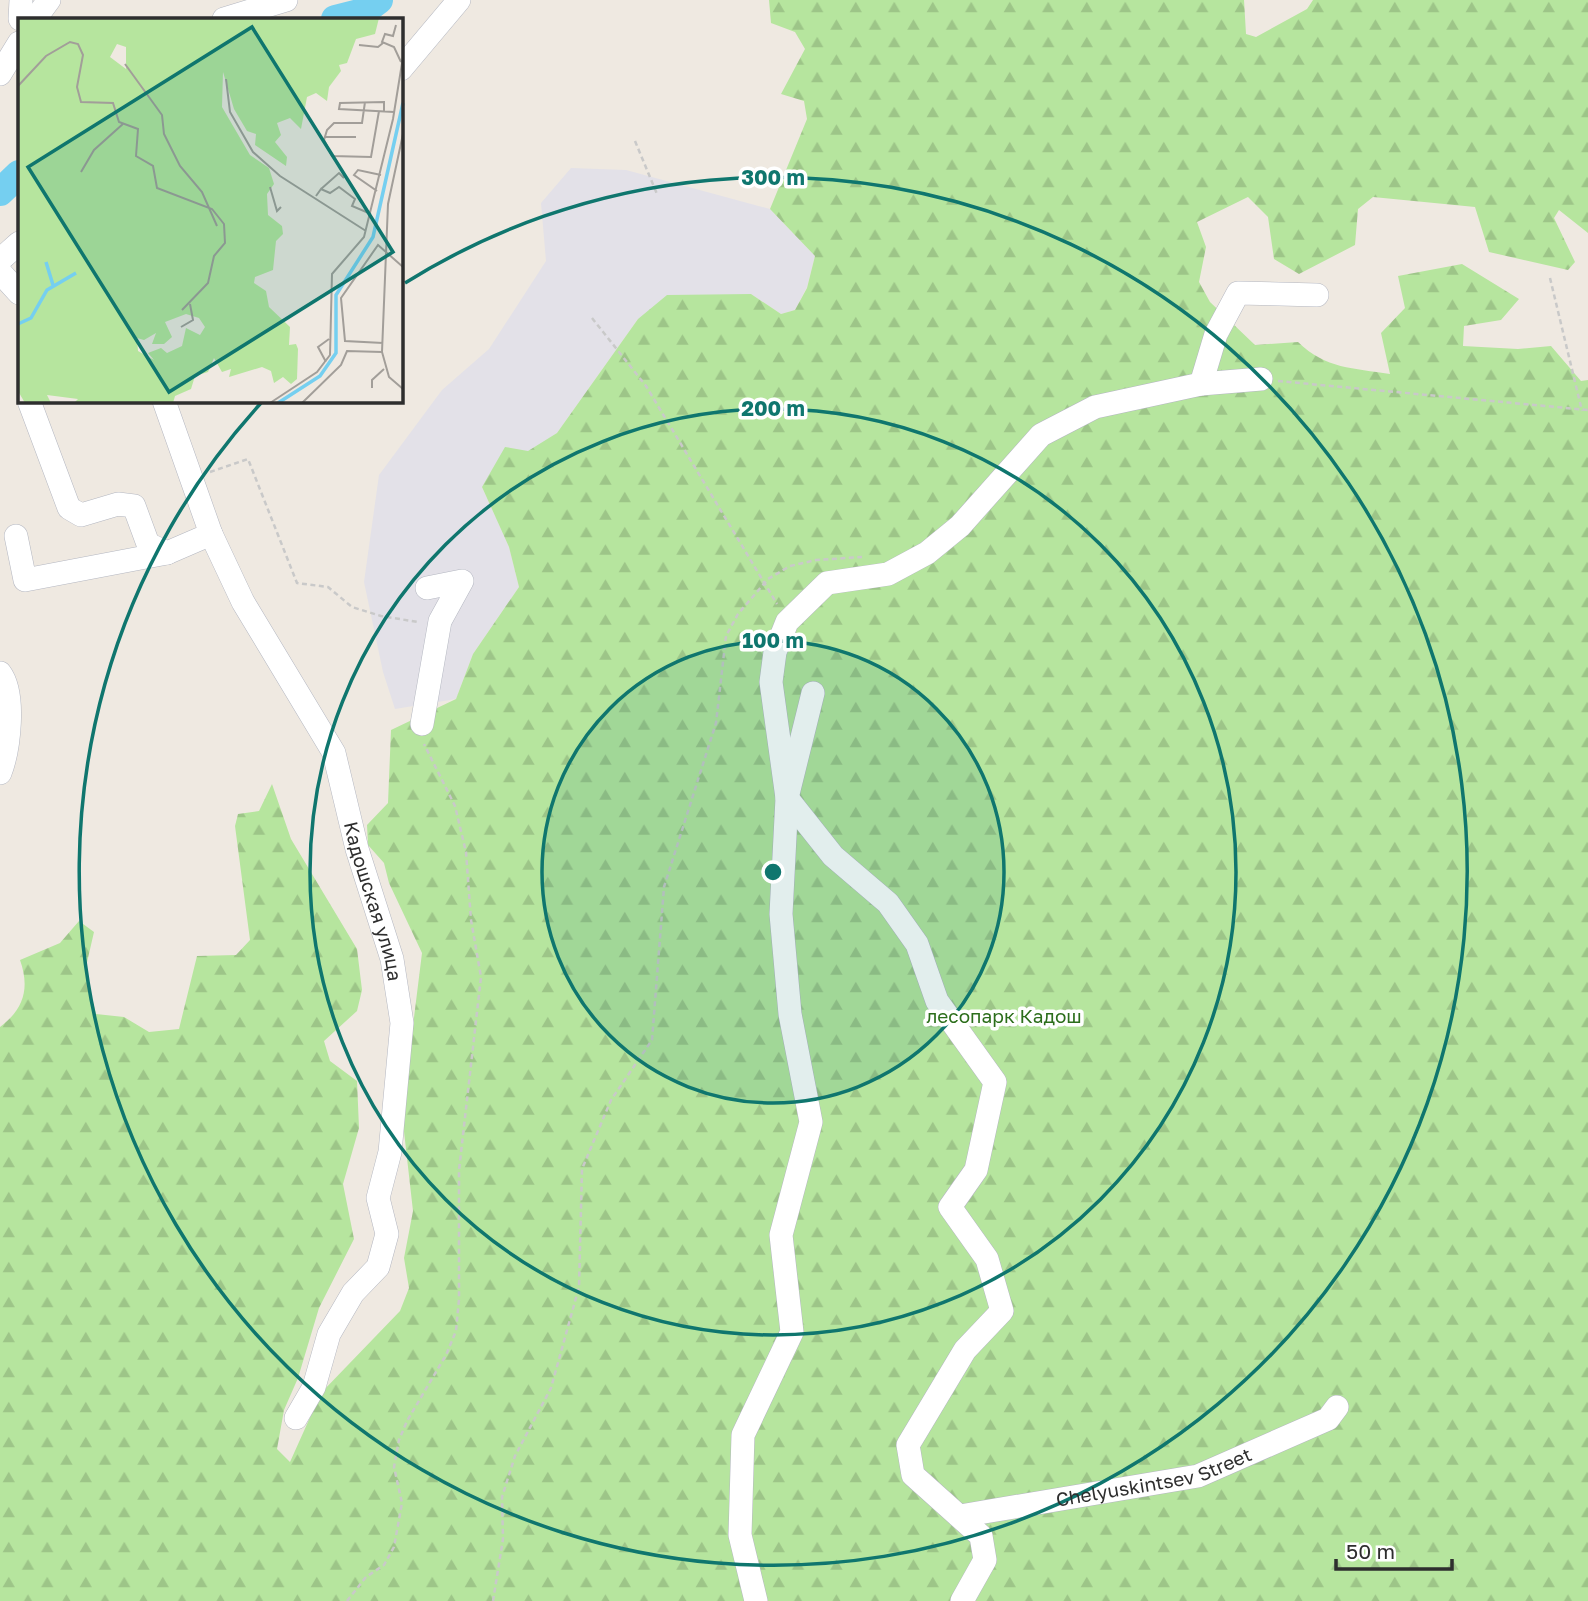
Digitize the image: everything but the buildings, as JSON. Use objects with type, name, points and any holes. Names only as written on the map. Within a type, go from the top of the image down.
[{"type":"street","points":[[20,18],[21,0]]},
{"type":"street","points":[[37,18],[48,0]]},
{"type":"street","points":[[227,18],[286,0]]},
{"type":"street","points":[[403,64],[459,0]]},
{"type":"street","points":[[0,74],[18,45]]},
{"type":"street","points":[[0,260],[18,244]]},
{"type":"street","points":[[0,272],[18,292]]},
{"type":"street","points":[[1201,384],[1216,334],[1238,293],[1317,295]]},
{"type":"street","points":[[962,1601],[985,1560],[981,1536],[913,1475],[908,1445],[965,1350],[1002,1311],[987,1259],[950,1207],[976,1170],[995,1082],[937,1001],[917,944],[888,902],[832,856],[788,798],[771,682],[775,652],[787,622],[827,583],[888,574],[927,553],[960,526],[1041,435],[1095,407],[1201,384],[1261,379]]},
{"type":"street","points":[[29,402],[69,508],[80,515],[118,504],[134,506],[148,544],[167,553]]},
{"type":"street","name":"Кадошская улица","points":[[164,402],[211,534],[243,602],[334,753],[357,849],[392,959],[401,1023],[390,1152],[378,1198],[387,1234],[378,1267],[353,1293],[329,1334],[314,1387],[296,1418]]},
{"type":"street","points":[[16,536],[25,580],[167,553],[211,534]]},
{"type":"street","points":[[422,724],[440,621],[462,581],[427,588]]},
{"type":"street","points":[[0,673],[7,685],[9,717],[5,761],[0,773]]},
{"type":"street","points":[[756,1601],[740,1535],[743,1436],[792,1332],[780,1235],[811,1122],[790,1014],[781,914],[788,798],[813,693]]},
{"type":"street","name":"Chelyuskintsev Street","points":[[960,1516],[1198,1476],[1328,1419],[1337,1407]]},
{"type":"path","points":[[635,141],[657,194]]},
{"type":"path","points":[[1550,278],[1582,411]]},
{"type":"path","points":[[592,318],[646,386],[787,622]]},
{"type":"path","points":[[1261,379],[1588,411]]},
{"type":"path","points":[[191,479],[248,458],[297,583],[328,587],[352,607],[381,616],[418,622]]},
{"type":"path","points":[[492,1601],[503,1539],[502,1497],[515,1456],[551,1388],[579,1287],[582,1169],[611,1100],[652,1040],[664,887],[716,723],[726,636],[738,614],[765,583],[790,566],[816,559],[869,557]]},
{"type":"path","points":[[347,1601],[366,1577],[384,1565],[394,1547],[402,1503],[394,1467],[399,1440],[446,1355],[456,1331],[459,1299],[459,1170],[481,976],[471,920],[463,840],[455,806],[423,741],[422,724]]},
{"type":"shaded area","points":[[571,168],[626,170],[770,209],[815,256],[807,287],[795,310],[781,314],[751,294],[638,319],[557,433],[482,487],[509,547],[519,587],[473,654],[456,699],[395,709],[383,672],[364,582],[379,475],[442,390],[489,349],[546,261],[541,203]]},
{"type":"green space","name":"лесопарк Кадош","points":[[769,0],[1244,0],[1246,34],[1256,37],[1307,9],[1313,0],[1588,0],[1588,233],[1559,210],[1554,218],[1575,262],[1568,270],[1489,252],[1475,207],[1373,197],[1358,209],[1355,245],[1299,274],[1274,259],[1268,217],[1248,197],[1197,222],[1206,247],[1199,282],[1210,302],[1255,345],[1298,342],[1319,358],[1341,366],[1390,374],[1381,333],[1405,308],[1398,276],[1462,264],[1519,299],[1501,320],[1464,326],[1463,346],[1518,349],[1551,346],[1581,381],[1588,380],[1588,1601],[0,1601],[0,1027],[15,1013],[23,997],[24,980],[20,960],[60,943],[79,921],[94,932],[85,971],[96,1014],[124,1017],[149,1032],[179,1029],[197,956],[236,955],[250,940],[235,826],[238,814],[259,811],[272,784],[291,839],[357,949],[362,990],[357,1011],[324,1041],[330,1061],[357,1081],[359,1128],[343,1184],[354,1239],[319,1308],[298,1378],[284,1410],[277,1449],[290,1462],[321,1393],[400,1311],[409,1288],[404,1258],[413,1211],[402,1114],[422,953],[389,883],[384,863],[368,845],[367,825],[388,803],[391,730],[456,699],[473,654],[519,587],[509,547],[482,487],[505,447],[528,451],[557,433],[638,319],[667,295],[751,294],[781,314],[795,310],[807,288],[815,256],[770,209],[807,119],[804,101],[781,94],[805,49],[795,32],[771,23]]},
{"type":"waterway","points":[[339,18],[363,12],[379,0]]},
{"type":"waterway","points":[[0,192],[18,175]]}]
